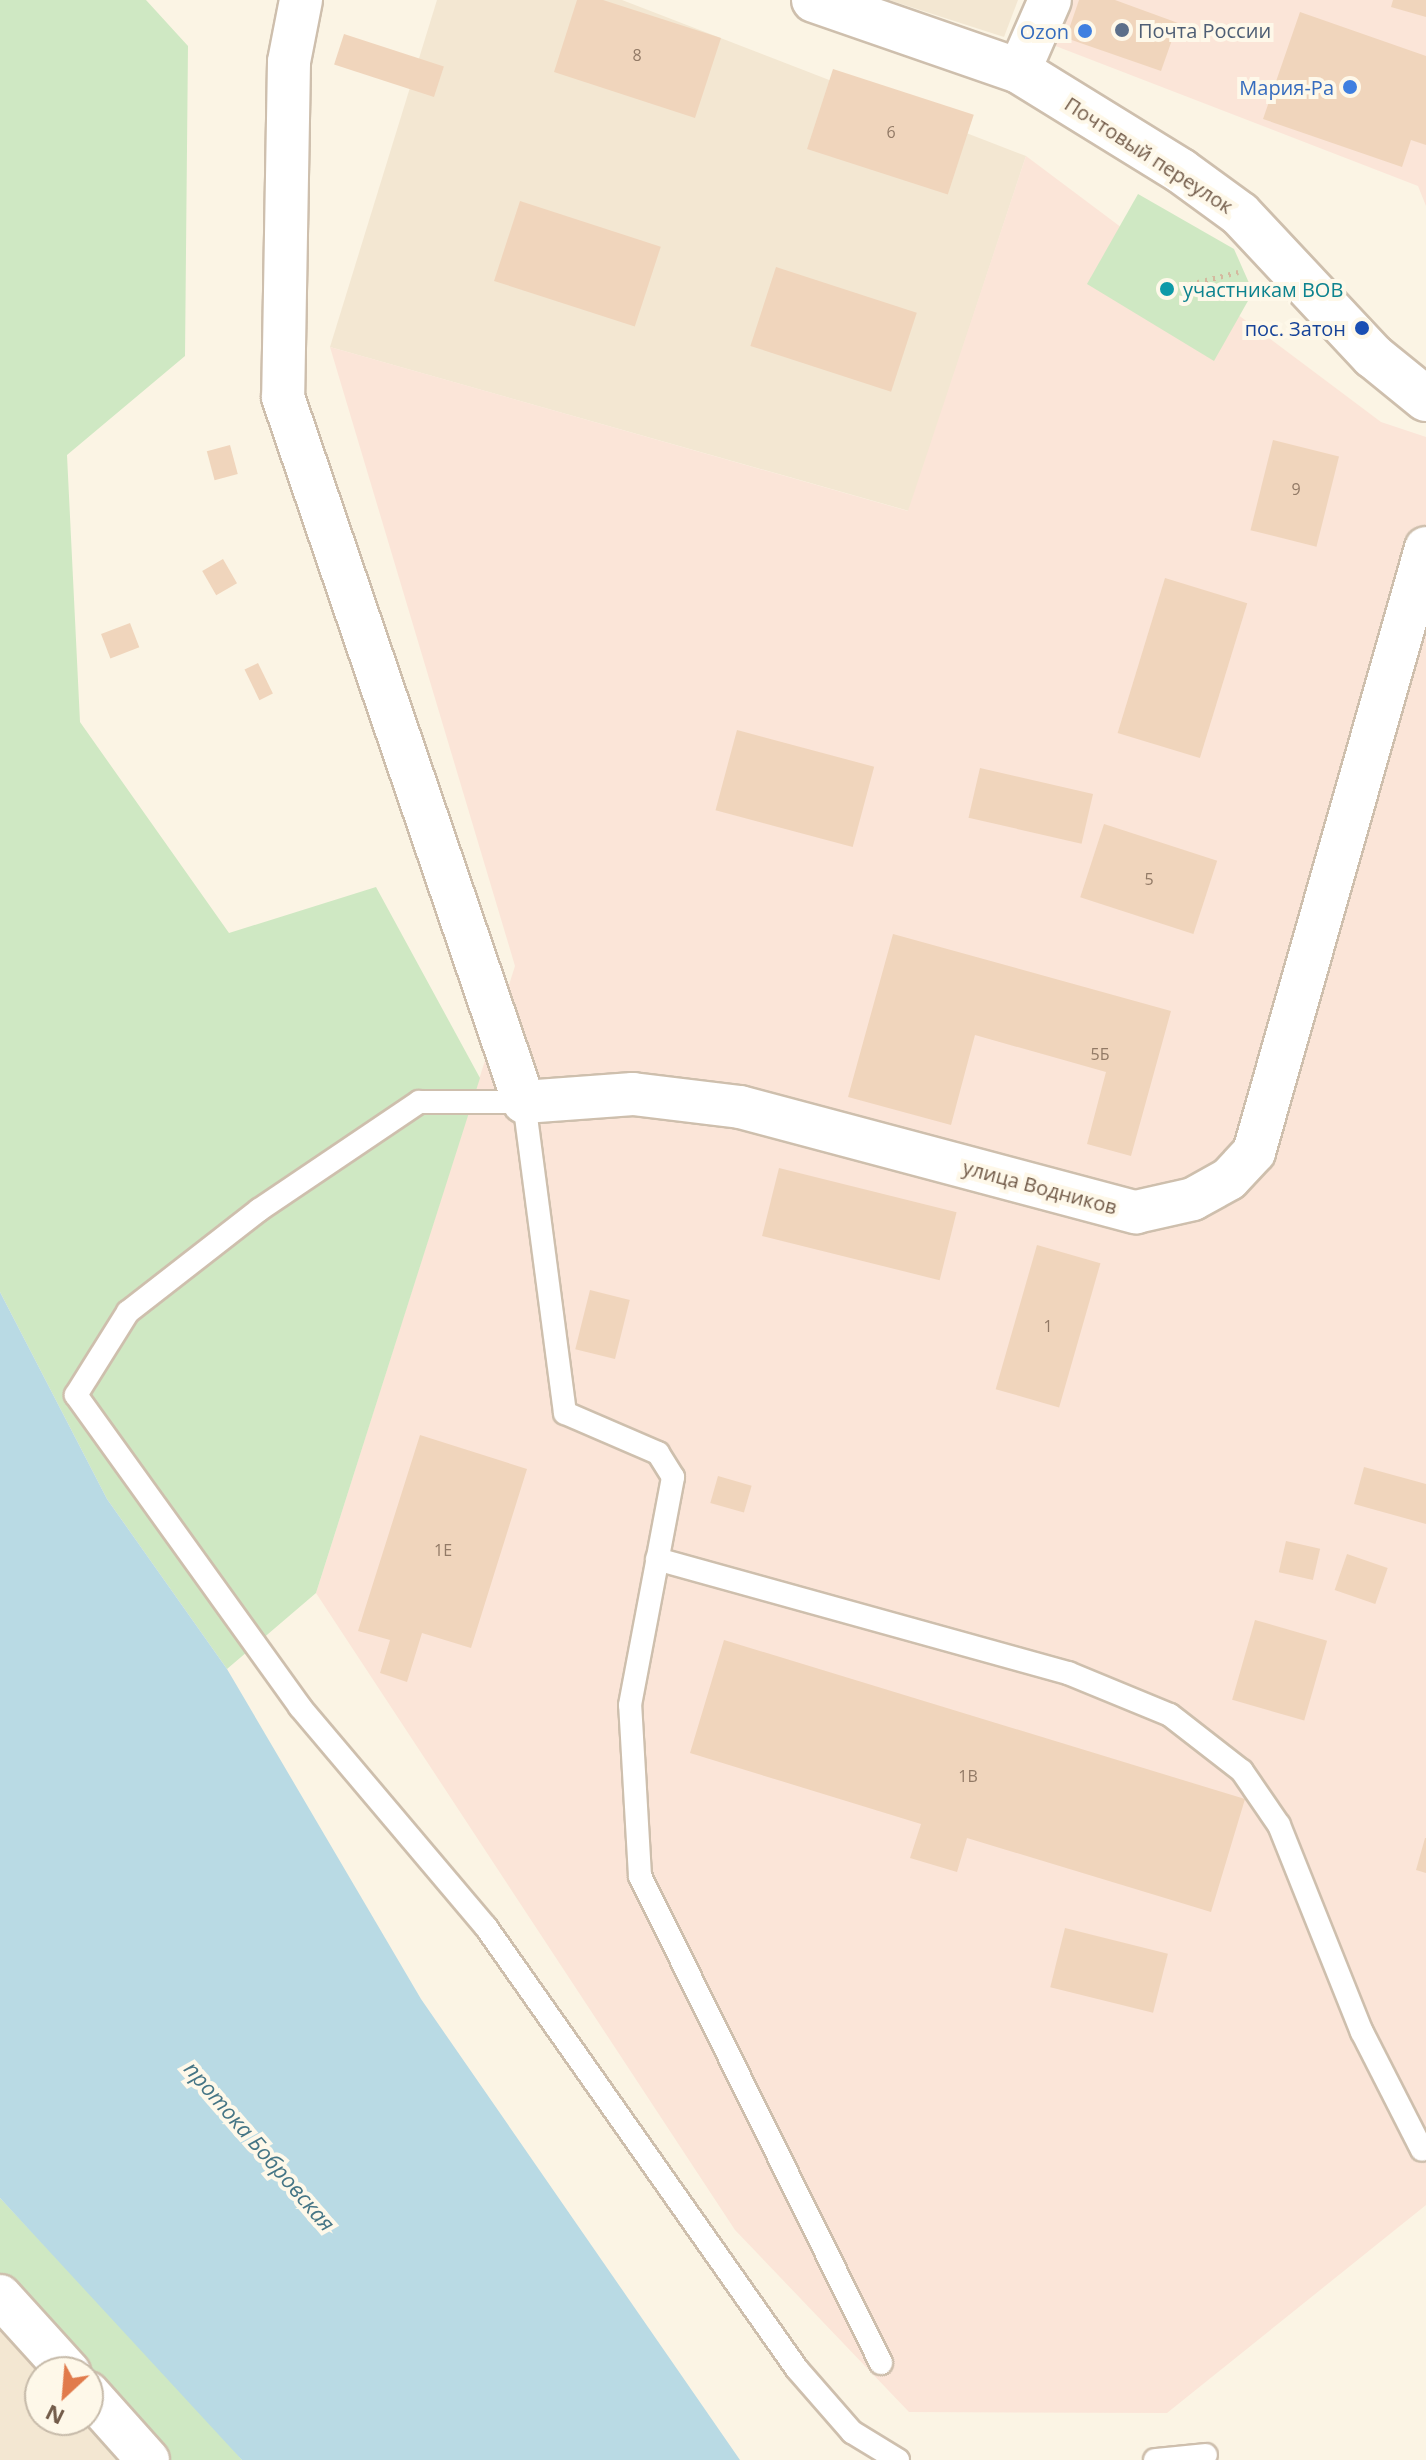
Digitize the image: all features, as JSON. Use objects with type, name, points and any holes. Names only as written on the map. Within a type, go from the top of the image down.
[{"type":"street","points":[[301,0],[289,62],[283,397],[524,1102]]},
{"type":"street","name":"Почтовый переулок","points":[[814,0],[1019,71],[1240,214],[1373,356],[1426,399]]},
{"type":"street","points":[[1019,71],[1050,0]]},
{"type":"street","name":"улица Водников","points":[[524,1102],[633,1094],[740,1107],[1136,1212],[1193,1199],[1229,1179],[1254,1152],[1426,548]]},
{"type":"street","points":[[0,2296],[54,2356]]},
{"type":"street","points":[[104,2411],[148,2460]]},
{"type":"lane","points":[[881,2363],[640,1876],[630,1705],[673,1477],[658,1453],[565,1413],[524,1102],[419,1102],[259,1210],[128,1312],[76,1395],[300,1707],[486,1927],[797,2369],[852,2432],[898,2460]]},
{"type":"lane","points":[[657,1559],[1068,1673],[1170,1715],[1242,1771],[1279,1825],[1362,2032],[1422,2150]]},
{"type":"lane","points":[[1155,2460],[1206,2455]]},
{"type":"shaded area","points":[[437,0],[622,0],[1026,156],[909,511],[330,347]]},
{"type":"shaded area","points":[[889,0],[1018,0],[1004,37]]},
{"type":"shaded area","points":[[1070,0],[1426,0],[1426,206],[1418,186],[1053,45]]},
{"type":"shaded area","points":[[1026,156],[1381,422],[1426,437],[1426,2205],[1167,2413],[909,2412],[735,2230],[316,1593],[515,966],[330,347],[908,511]]},
{"type":"shaded area","points":[[0,2328],[24,2356],[24,2436],[95,2436],[116,2460],[0,2460]]},
{"type":"green space","points":[[0,0],[146,0],[188,46],[185,356],[67,455],[80,722],[229,933],[376,887],[480,1078],[316,1593],[227,1669],[107,1499],[0,1292]]},
{"type":"green space","points":[[1138,194],[1234,249],[1253,292],[1214,361],[1087,284]]},
{"type":"green space","points":[[0,2198],[207,2418],[242,2460],[116,2460],[95,2436],[104,2436],[104,2356],[24,2356],[0,2328]]},
{"type":"water","name":"протока Бобровская","points":[[0,1292],[107,1499],[227,1669],[421,1999],[740,2460],[242,2460],[0,2198]]},
{"type":"building","points":[[577,0],[603,0],[721,38],[695,118],[554,72]]},
{"type":"building","name":"Почта России","points":[[1079,0],[1115,0],[1178,23],[1161,71],[1066,38]]},
{"type":"building","points":[[1393,0],[1426,0],[1426,17],[1391,7]]},
{"type":"building","name":"Мария-Ра","points":[[1300,12],[1426,56],[1426,145],[1411,140],[1402,167],[1263,119]]},
{"type":"building","points":[[344,34],[444,66],[434,97],[334,64]]},
{"type":"building","points":[[833,69],[974,115],[948,195],[807,149]]},
{"type":"building","points":[[520,201],[661,247],[635,327],[494,281]]},
{"type":"building","points":[[776,267],[917,313],[891,392],[750,346]]},
{"type":"building","points":[[1273,440],[1339,456],[1316,547],[1251,530]]},
{"type":"building","points":[[230,445],[238,474],[215,480],[207,451]]},
{"type":"building","points":[[223,559],[237,583],[216,595],[202,571]]},
{"type":"building","points":[[1165,578],[1247,603],[1200,758],[1118,733]]},
{"type":"building","points":[[130,623],[139,647],[110,658],[101,634]]},
{"type":"building","points":[[258,663],[273,694],[259,700],[245,670]]},
{"type":"building","points":[[737,730],[874,767],[853,847],[716,810]]},
{"type":"building","points":[[980,768],[1093,794],[1082,844],[969,818]]},
{"type":"building","points":[[1104,824],[1217,861],[1193,934],[1080,897]]},
{"type":"building","points":[[893,934],[1171,1011],[1131,1156],[1087,1144],[1106,1072],[975,1035],[951,1125],[848,1097]]},
{"type":"building","points":[[779,1168],[957,1212],[940,1280],[762,1236]]},
{"type":"building","points":[[1037,1245],[1100,1263],[1059,1407],[996,1389]]},
{"type":"building","points":[[590,1290],[630,1300],[615,1359],[575,1349]]},
{"type":"building","points":[[420,1435],[527,1469],[471,1648],[422,1633],[407,1682],[380,1673],[390,1640],[358,1631]]},
{"type":"building","points":[[1364,1467],[1426,1484],[1426,1524],[1354,1504]]},
{"type":"building","points":[[718,1476],[752,1486],[744,1513],[710,1503]]},
{"type":"building","points":[[1286,1541],[1320,1549],[1313,1580],[1279,1572]]},
{"type":"building","points":[[1347,1554],[1388,1568],[1375,1604],[1335,1590]]},
{"type":"building","points":[[1255,1620],[1327,1641],[1304,1720],[1232,1700]]},
{"type":"building","points":[[724,1640],[1245,1799],[1211,1912],[967,1838],[957,1872],[910,1858],[921,1824],[690,1753]]},
{"type":"building","points":[[1426,1838],[1426,1873],[1416,1870]]},
{"type":"building","points":[[1065,1928],[1168,1954],[1153,2013],[1050,1987]]},
{"type":"place","name":"Почта России","points":[[1122,30]]},
{"type":"place","name":"Ozon","points":[[1085,31]]},
{"type":"place","name":"Мария-Ра","points":[[1350,87]]},
{"type":"place","name":"участникам ВОВ","points":[[1167,289]]},
{"type":"place","name":"пос. Затон","points":[[1362,328]]}]
